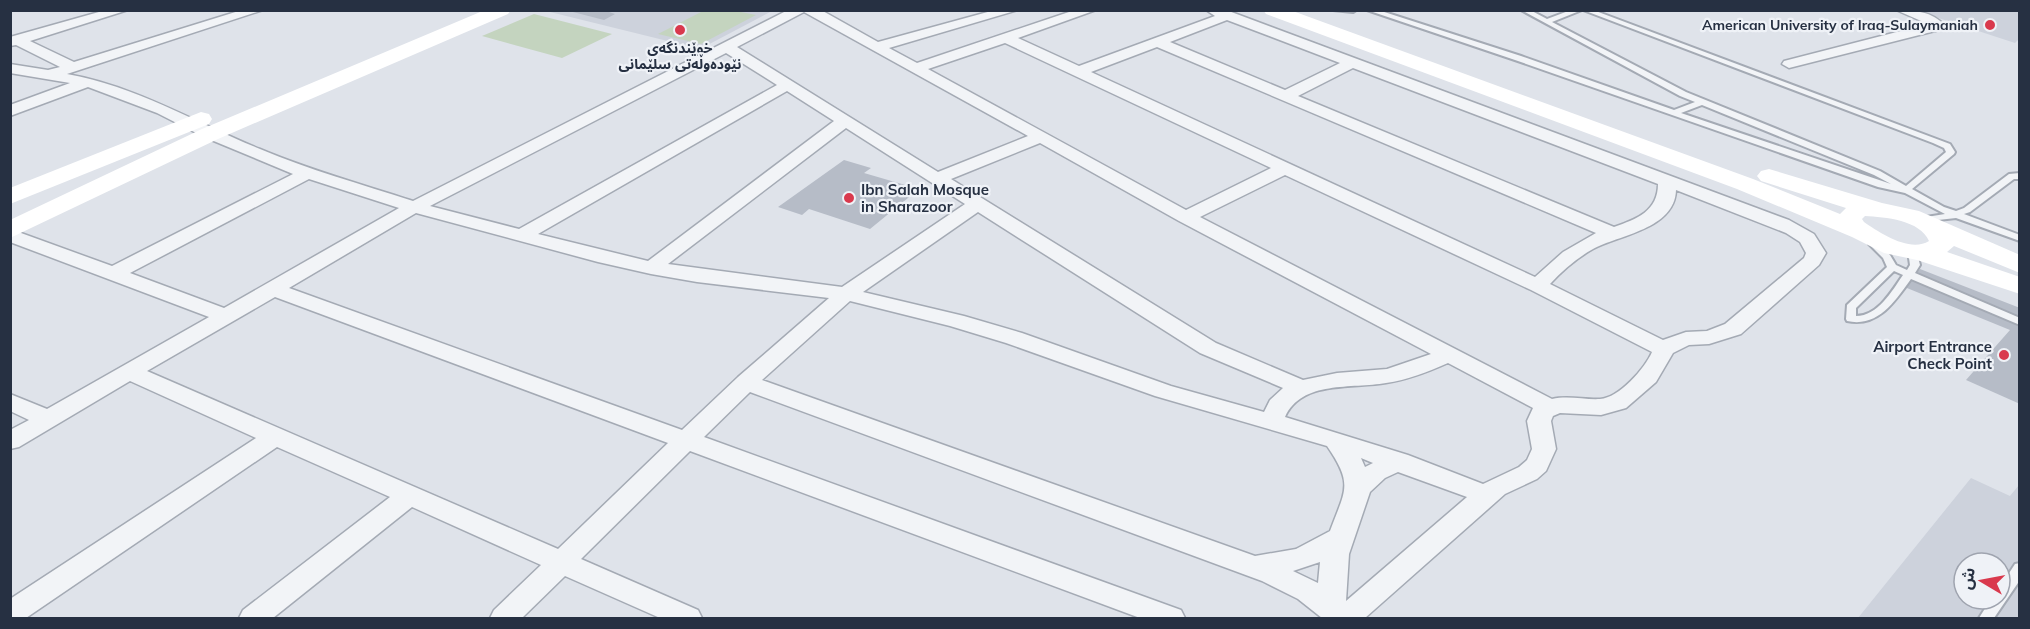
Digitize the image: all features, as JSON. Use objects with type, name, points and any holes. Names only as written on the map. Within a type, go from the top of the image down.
[{"type":"main road","points":[[10,230],[201,129],[467,10]]},
{"type":"main road","points":[[10,197],[201,129],[502,10]]},
{"type":"main road","points":[[1272,10],[1745,184],[1889,246],[1913,259],[2019,286]]},
{"type":"main road","points":[[1304,10],[1771,177],[1876,209],[1898,213],[2019,265]]},
{"type":"main road","points":[[1862,234],[1849,219],[1851,214],[1856,211],[1876,209]]},
{"type":"main road","points":[[1913,259],[1940,247],[1942,238],[1926,224]]},
{"type":"street","points":[[14,41],[122,10]]},
{"type":"street","points":[[51,74],[257,10]]},
{"type":"street","points":[[10,441],[414,207],[799,10]]},
{"type":"street","points":[[810,10],[1186,217],[1549,408]]},
{"type":"street","points":[[876,47],[1012,10]]},
{"type":"street","points":[[915,68],[1090,10]]},
{"type":"street","points":[[1789,64],[1938,26],[1934,22],[1902,10]]},
{"type":"street","points":[[1080,71],[1157,42],[1219,13],[1794,229],[1811,242],[1816,253],[1812,261],[1733,329],[1709,337],[1676,341],[1664,349],[1657,365],[1648,377],[1618,403],[1601,407],[1567,405],[1543,411],[1539,421],[1544,449],[1537,465],[1528,473],[1506,481],[1340,616]]},
{"type":"street","points":[[1006,38],[1538,286],[1664,349]]},
{"type":"street","points":[[14,41],[72,68]]},
{"type":"street","points":[[1157,42],[1612,233]]},
{"type":"street","points":[[727,47],[1219,355],[1274,374],[1300,388]]},
{"type":"street","points":[[1286,96],[1352,63]]},
{"type":"street","points":[[10,68],[88,82],[308,173],[414,207],[651,268],[846,294],[957,321],[1014,338],[1163,391],[1336,440],[1488,495]]},
{"type":"street","points":[[10,111],[88,82]]},
{"type":"street","points":[[521,236],[787,85]]},
{"type":"street","points":[[651,268],[846,121]]},
{"type":"street","points":[[938,178],[1041,137]]},
{"type":"street","points":[[1186,217],[1285,168]]},
{"type":"street","points":[[114,273],[308,173]]},
{"type":"street","points":[[1538,286],[1569,255],[1612,233],[1639,224],[1658,212],[1668,197],[1667,180]]},
{"type":"street","points":[[504,618],[746,382],[846,294],[979,203]]},
{"type":"street","points":[[10,235],[227,316]]},
{"type":"street","points":[[273,290],[1171,618]]},
{"type":"street","points":[[1270,421],[1280,401],[1300,388],[1327,382],[1390,375],[1412,370],[1448,355]]},
{"type":"street","points":[[129,372],[688,618]]},
{"type":"street","points":[[746,382],[1253,566],[1290,581],[1340,616]]},
{"type":"street","points":[[10,402],[48,419]]},
{"type":"street","points":[[10,614],[275,437]]},
{"type":"street","points":[[1336,440],[1351,462],[1359,487]]},
{"type":"street","points":[[1340,616],[1332,572],[1359,487],[1376,472],[1399,461]]},
{"type":"street","points":[[253,618],[409,496]]},
{"type":"street","points":[[1253,566],[1302,559],[1323,550],[1341,538]]},
{"type":"lane","points":[[1336,10],[1353,10]]},
{"type":"lane","points":[[1370,10],[1518,58],[1856,177],[1906,190]]},
{"type":"lane","points":[[1524,10],[1665,86],[1877,172],[1955,215],[2019,238]]},
{"type":"lane","points":[[1545,22],[1580,10]]},
{"type":"lane","points":[[1586,10],[1925,137],[1950,149],[1950,154],[1906,190]]},
{"type":"lane","points":[[1673,113],[1702,102]]},
{"type":"lane","points":[[1926,224],[1967,210],[2012,176],[2019,176]]},
{"type":"lane","points":[[1862,234],[1887,257],[1892,267]]},
{"type":"lane","points":[[1913,259],[1875,314],[1866,319],[1851,319],[1851,307],[1892,267],[1913,259]]},
{"type":"lane","points":[[1913,259],[2019,322]]},
{"type":"shaded area","name":"خوێندنگەی نێوده‌وڵه‌تی سلێمانی","points":[[546,11],[772,11],[700,49]]},
{"type":"shaded area","name":"American University of Iraq-Sulaymaniah","points":[[1917,11],[2019,11],[2019,39],[2015,43]]},
{"type":"shaded area","points":[[1971,478],[2010,496],[2019,485],[2019,618],[1858,618]]},
{"type":"green space","points":[[705,10],[736,11],[756,15],[701,44],[658,34]]},
{"type":"green space","points":[[534,14],[612,34],[562,58],[482,36]]},
{"type":"building","points":[[603,10],[615,14],[604,20],[569,11]]},
{"type":"building","name":"Ibn Salah Mosque in Sharazoor","points":[[844,160],[871,168],[864,173],[919,189],[870,229],[809,209],[802,215],[778,207]]},
{"type":"building","name":"Airport Entrance Check Point","points":[[1920,269],[2020,308],[2020,404],[1966,380],[2010,330],[1902,286]]},
{"type":"place","name":"American University of Iraq-Sulaymaniah","points":[[1990,25]]},
{"type":"place","name":"خوێندنگەی نێوده‌وڵه‌تی سلێمانی","points":[[680,30]]},
{"type":"place","name":"Ibn Salah Mosque in Sharazoor","points":[[849,198]]},
{"type":"place","name":"Airport Entrance Check Point","points":[[2004,355]]}]
